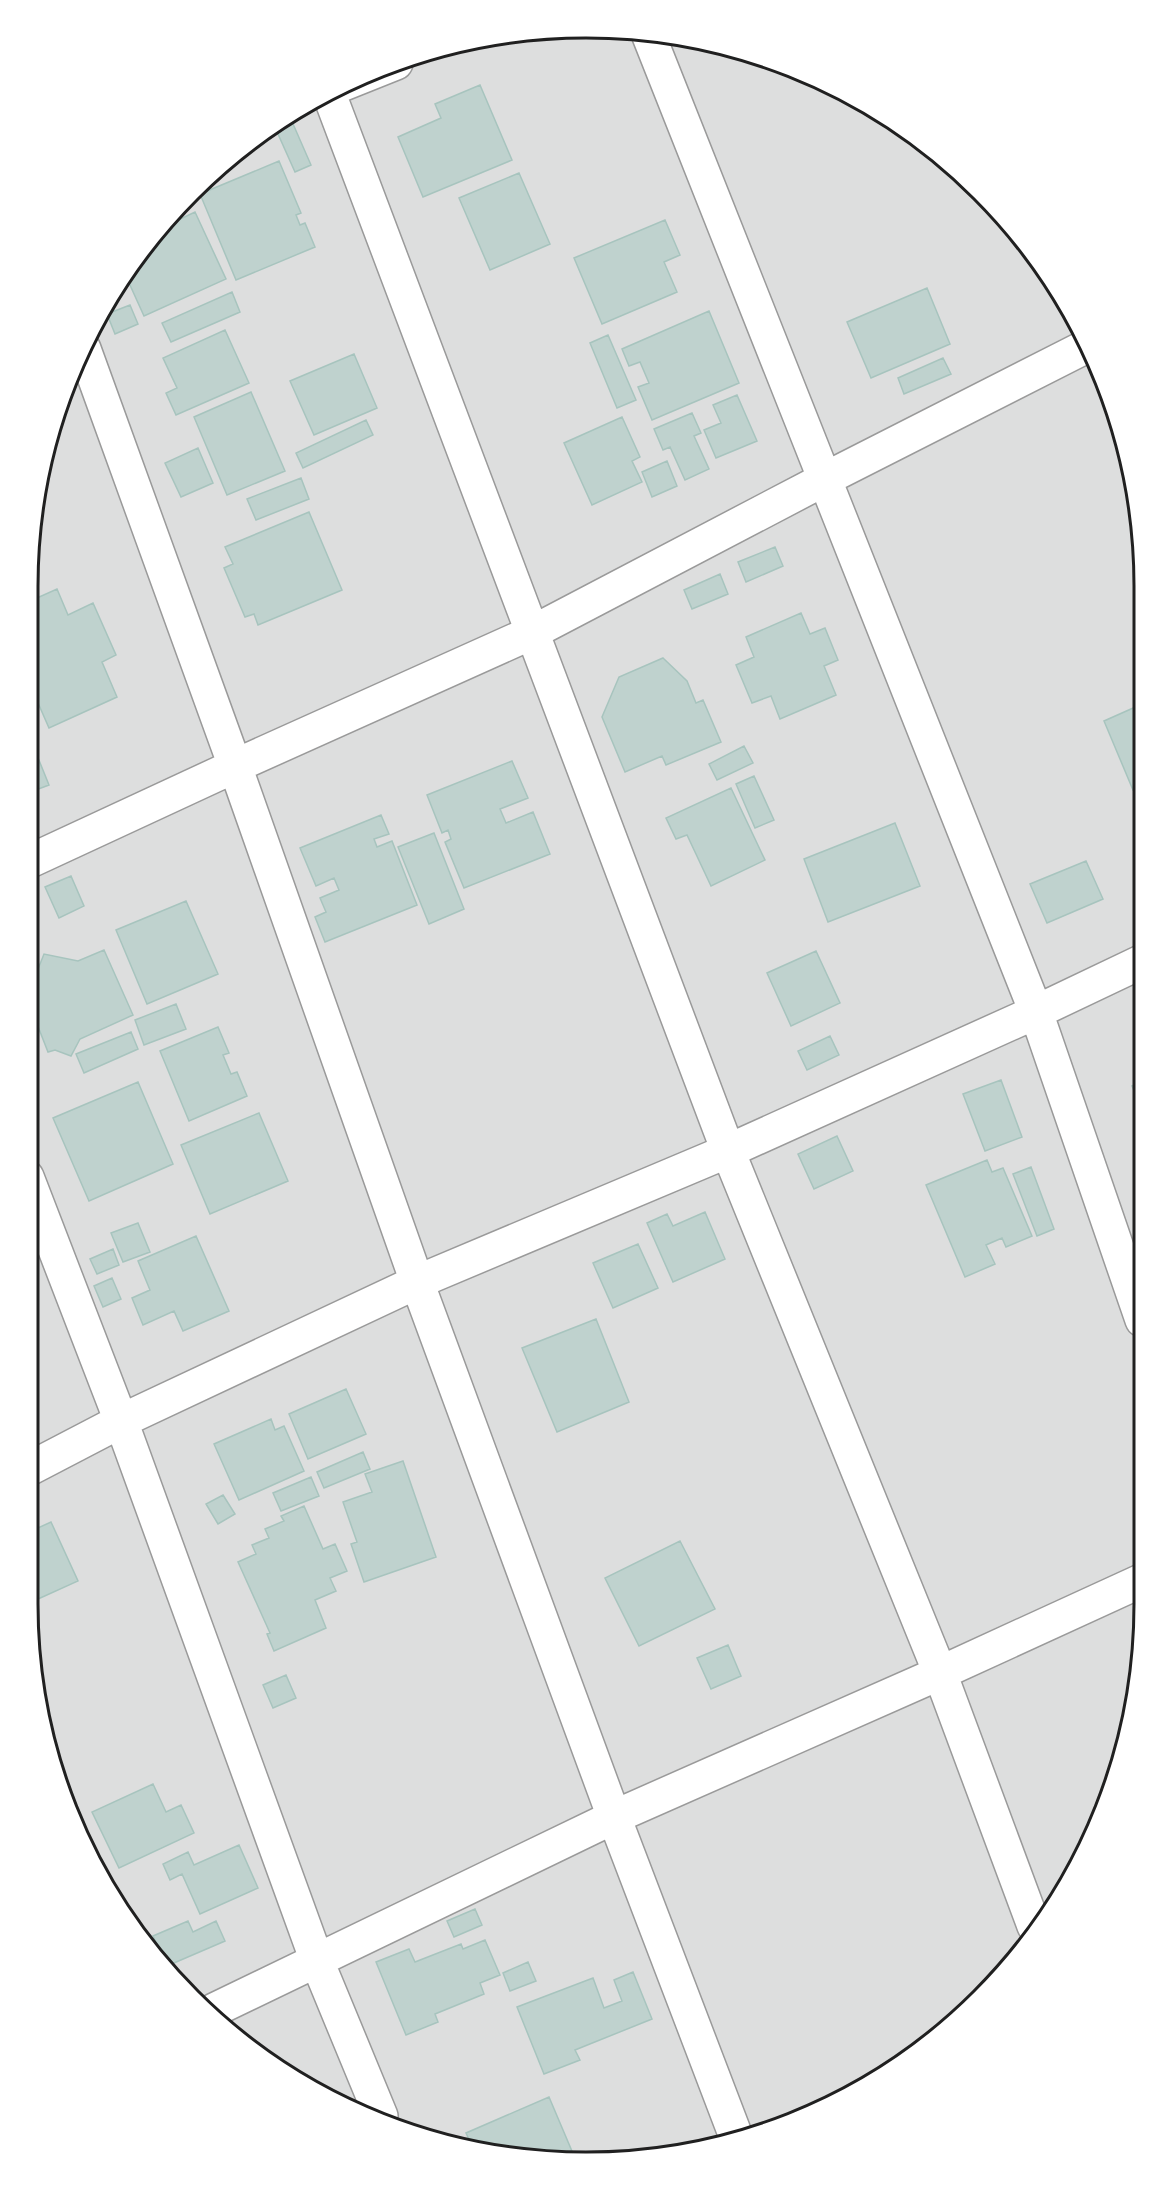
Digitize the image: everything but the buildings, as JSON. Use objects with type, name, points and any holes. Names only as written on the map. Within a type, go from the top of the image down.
[{"type":"street","points":[[651,42],[1035,1012],[1134,1297]]},
{"type":"street","points":[[333,99],[531,633],[728,1151],[940,1673],[1032,1920]]},
{"type":"street","points":[[38,857],[235,765],[531,633],[825,479],[1080,350]]},
{"type":"street","points":[[87,358],[235,765],[417,1282],[614,1817],[734,2131]]},
{"type":"street","points":[[38,1464],[121,1421],[417,1282],[728,1151],[1134,965]]},
{"type":"street","points":[[38,1206],[121,1421],[317,1961],[379,2111]]},
{"type":"street","points":[[217,2009],[614,1817],[940,1673],[1134,1584]]},
{"type":"shaded area","points":[[550,39],[621,39],[657,42],[727,56],[795,79],[828,94],[890,130],[947,173],[998,224],[1041,281],[1077,343],[1092,376],[1115,444],[1129,514],[1134,586],[1134,1604],[1129,1675],[1115,1745],[1092,1813],[1077,1846],[1041,1908],[998,1965],[973,1991],[947,2016],[890,2059],[828,2095],[795,2110],[727,2133],[657,2147],[586,2152],[514,2147],[479,2141],[444,2133],[376,2110],[311,2078],[281,2059],[224,2016],[173,1965],[130,1908],[94,1846],[79,1813],[56,1745],[42,1675],[39,1639],[39,550],[42,514],[56,444],[79,376],[94,343],[111,311],[151,252],[173,224],[224,173],[281,130],[312,111],[376,79],[409,67],[444,56],[514,42]]}]
